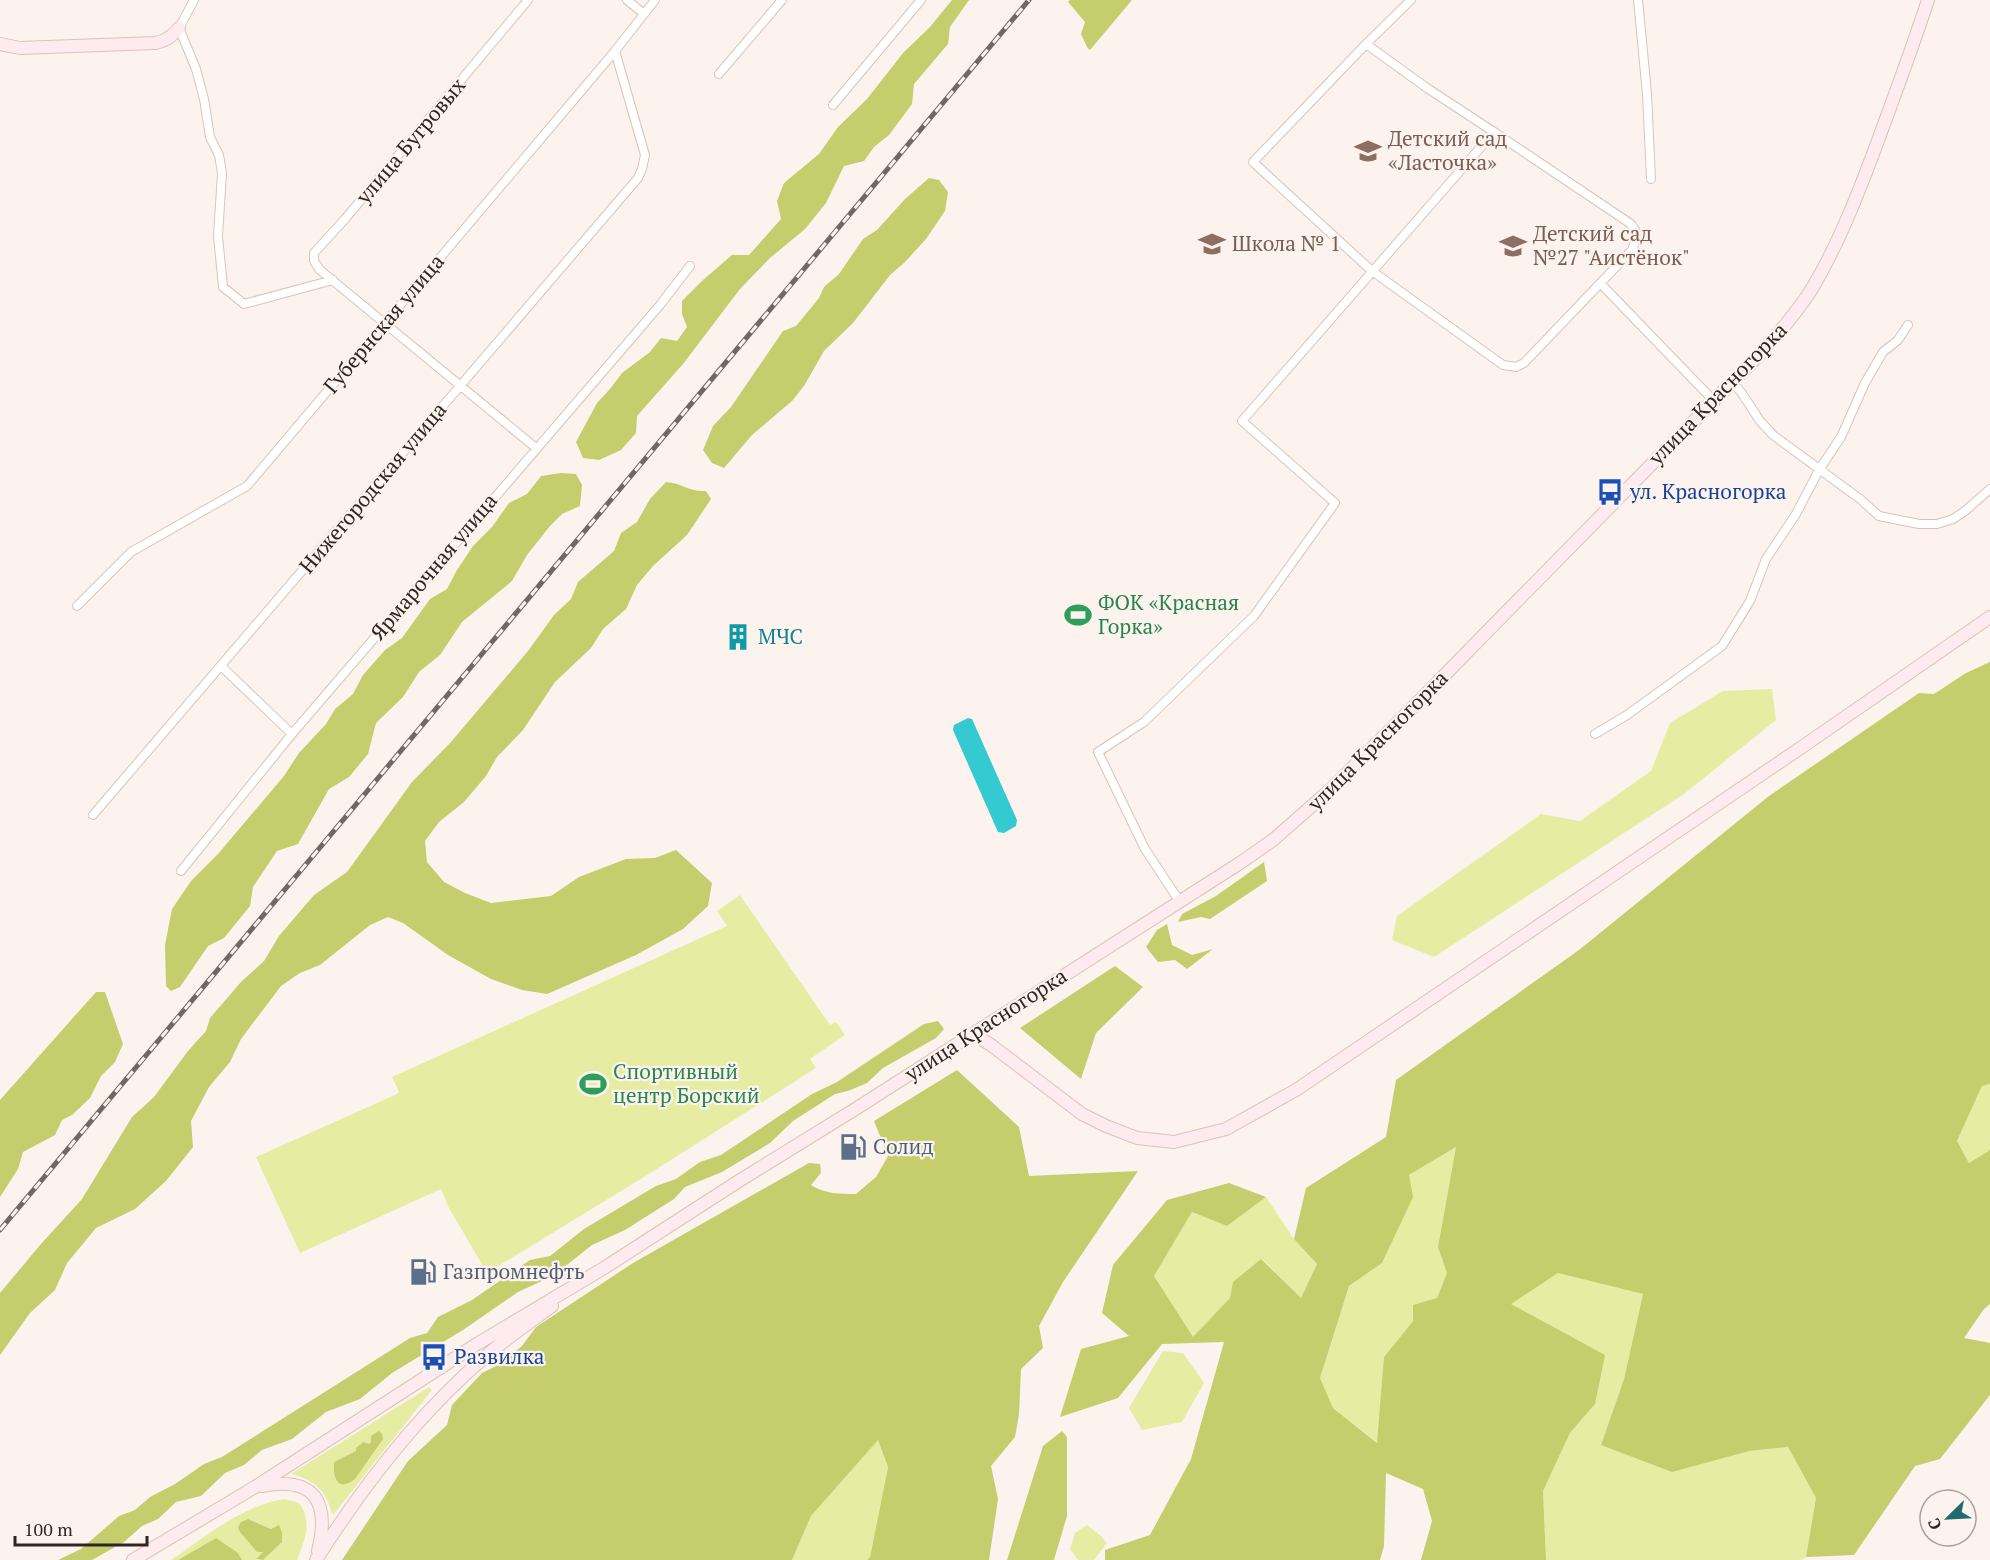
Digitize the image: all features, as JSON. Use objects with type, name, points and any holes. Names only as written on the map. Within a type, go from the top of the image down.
[{"type":"main road","name":"улица Красногорка","points":[[604,1268],[1180,902],[1273,840],[1322,797],[1732,382],[1789,320],[1812,288],[1861,185],[1928,0]]},
{"type":"main road","points":[[0,44],[20,48],[155,43],[164,41],[180,28]]},
{"type":"main road","points":[[973,1034],[1082,1114],[1137,1138],[1174,1142],[1226,1130],[1296,1090],[1802,747],[1990,616]]},
{"type":"main road","points":[[134,1560],[255,1487],[477,1344],[604,1268]]},
{"type":"main road","points":[[316,1559],[369,1483],[403,1441],[442,1399],[485,1356],[604,1268]]},
{"type":"main road","points":[[255,1487],[291,1483],[303,1487],[312,1494],[321,1507],[323,1516],[323,1533],[316,1559]]},
{"type":"main road","points":[[148,1560],[173,1537]]},
{"type":"street","points":[[194,0],[180,28],[196,69],[210,137],[219,155],[222,173],[218,236],[223,286],[244,304],[333,280],[536,448]]},
{"type":"street","name":"улица Бугровых","points":[[333,280],[320,270],[314,261],[314,253],[528,0]]},
{"type":"street","points":[[627,0],[643,13]]},
{"type":"street","name":"Губернская улица","points":[[76,606],[131,552],[247,486],[615,51],[654,0]]},
{"type":"street","points":[[719,74],[782,0]]},
{"type":"street","points":[[833,105],[921,0]]},
{"type":"street","points":[[1365,44],[1631,224],[1635,230],[1636,240],[1632,250],[1524,363],[1516,368],[1509,367],[1372,271],[1253,162],[1365,44],[1411,0]]},
{"type":"street","points":[[1638,0],[1647,94],[1651,179]]},
{"type":"street","name":"Нижегородская улица","points":[[93,815],[638,178],[645,155],[615,51]]},
{"type":"street","points":[[1180,902],[1144,849],[1098,752],[1144,722],[1254,616],[1335,503],[1242,421],[1494,132]]},
{"type":"street","name":"Ярмарочная улица","points":[[182,871],[292,734],[660,305],[690,266]]},
{"type":"street","points":[[1601,284],[1713,400]]},
{"type":"street","points":[[1595,734],[1627,715],[1722,646],[1750,601],[1766,559],[1796,514],[1818,470],[1841,437],[1865,383],[1882,352],[1898,340],[1908,325]]},
{"type":"street","points":[[1732,382],[1773,435],[1880,516],[1919,524],[1937,524],[1953,519],[1978,502],[1990,489]]},
{"type":"street","points":[[221,666],[292,734]]},
{"type":"green space","points":[[952,0],[969,0],[950,27],[948,44],[914,84],[912,104],[889,135],[874,147],[864,161],[844,166],[826,203],[805,229],[770,258],[740,289],[683,364],[637,416],[636,433],[621,450],[599,460],[583,458],[576,442],[597,403],[622,373],[650,352],[661,338],[677,341],[687,327],[682,314],[682,301],[732,255],[749,255],[781,219],[777,201],[784,183],[819,154],[838,127],[867,99],[903,53],[930,27]]},
{"type":"green space","points":[[1070,0],[1132,0],[1090,50],[1081,34],[1085,22],[1068,2]]},
{"type":"green space","points":[[929,178],[939,180],[948,192],[945,211],[926,239],[890,275],[853,323],[824,351],[804,386],[792,401],[752,435],[724,468],[712,463],[703,450],[713,426],[731,407],[783,331],[796,326],[819,298],[824,287],[839,274],[863,239],[877,230],[905,199]]},
{"type":"green space","points":[[561,473],[576,474],[582,485],[580,506],[562,514],[550,526],[527,555],[512,581],[462,622],[440,655],[419,672],[403,697],[376,723],[368,754],[349,777],[329,789],[298,844],[277,851],[253,887],[250,906],[224,938],[208,946],[180,987],[171,991],[166,986],[165,945],[172,909],[191,881],[218,854],[284,776],[299,753],[326,724],[335,709],[353,694],[363,675],[385,650],[402,638],[430,599],[447,589],[473,546],[492,527],[509,503],[527,494],[541,476]]},
{"type":"green space","points":[[666,482],[706,491],[711,499],[687,535],[653,566],[637,585],[626,609],[603,629],[591,648],[555,682],[523,730],[497,757],[486,776],[464,802],[439,822],[425,841],[427,862],[444,882],[491,903],[551,896],[579,877],[626,859],[655,858],[676,850],[712,883],[708,906],[683,929],[636,955],[547,994],[522,990],[491,979],[448,955],[403,923],[388,917],[370,925],[320,965],[300,973],[281,986],[241,1039],[230,1062],[209,1087],[191,1121],[193,1147],[166,1181],[135,1209],[96,1228],[67,1263],[55,1290],[30,1313],[0,1355],[0,1293],[82,1199],[132,1117],[154,1097],[206,1031],[210,1018],[241,982],[264,961],[279,936],[314,895],[347,872],[412,782],[451,742],[528,651],[554,615],[571,599],[578,582],[614,551],[621,533],[637,522],[650,499]]},
{"type":"green space","points":[[1990,662],[1990,1084],[1982,1086],[1957,1141],[1969,1163],[1990,1150],[1990,1304],[1964,1338],[1990,1343],[1990,1395],[1940,1459],[1915,1466],[1854,1555],[1806,1557],[1816,1498],[1788,1447],[1749,1451],[1672,1472],[1601,1445],[1624,1379],[1643,1294],[1558,1273],[1511,1304],[1605,1355],[1595,1404],[1570,1433],[1543,1491],[1546,1560],[1421,1560],[1432,1521],[1423,1489],[1386,1473],[1384,1546],[1380,1560],[1105,1560],[1105,1550],[1150,1535],[1191,1459],[1224,1342],[1162,1344],[1118,1398],[1060,1417],[1081,1349],[1129,1336],[1102,1313],[1113,1265],[1167,1200],[1229,1183],[1266,1197],[1227,1226],[1192,1212],[1154,1276],[1193,1337],[1230,1298],[1233,1282],[1261,1259],[1301,1298],[1317,1264],[1294,1239],[1306,1188],[1386,1137],[1396,1080],[1579,950],[1769,796],[1919,693],[1934,694],[1966,673]],"holes":[[[1456,1147],[1438,1247],[1447,1273],[1437,1298],[1413,1305],[1413,1321],[1384,1357],[1377,1443],[1333,1408],[1320,1378],[1349,1286],[1382,1263],[1413,1197],[1409,1175]]]},
{"type":"green space","points":[[1772,689],[1776,720],[1684,794],[1434,957],[1392,940],[1397,916],[1541,814],[1580,821],[1651,771],[1670,723],[1723,691]]},
{"type":"green space","points":[[1264,862],[1267,881],[1210,919],[1201,917],[1178,922],[1182,914],[1216,896]]},
{"type":"green space","name":"Спортивный центр Борский","points":[[740,895],[830,1025],[836,1022],[845,1035],[810,1059],[816,1068],[487,1273],[449,1208],[441,1189],[300,1253],[256,1157],[395,1095],[399,1092],[392,1077],[727,926],[717,911]]},
{"type":"green space","points":[[1167,924],[1172,945],[1192,955],[1213,949],[1187,969],[1175,960],[1158,962],[1146,947],[1157,930]]},
{"type":"green space","points":[[1115,966],[1143,987],[1096,1033],[1081,1079],[1020,1028]]},
{"type":"green space","points":[[96,992],[105,992],[123,1044],[115,1062],[101,1076],[90,1098],[72,1115],[62,1120],[55,1135],[23,1152],[18,1169],[0,1197],[0,1100]]},
{"type":"green space","points":[[938,1021],[944,1029],[936,1038],[883,1068],[867,1083],[835,1094],[793,1121],[770,1143],[722,1172],[685,1187],[674,1199],[625,1230],[592,1245],[553,1276],[518,1292],[463,1330],[392,1373],[360,1399],[326,1412],[292,1439],[262,1450],[244,1465],[225,1473],[201,1496],[176,1502],[158,1519],[142,1526],[124,1542],[92,1560],[58,1560],[81,1549],[119,1516],[135,1510],[150,1497],[175,1484],[204,1464],[222,1457],[410,1338],[427,1333],[438,1317],[472,1300],[530,1260],[550,1256],[584,1229],[656,1186],[676,1179],[700,1162],[721,1155],[812,1094],[837,1082],[924,1024]]},
{"type":"green space","points":[[957,1070],[1019,1127],[1029,1176],[1138,1171],[1063,1282],[1039,1326],[1043,1348],[1021,1369],[1019,1415],[1015,1437],[991,1466],[998,1499],[989,1560],[867,1560],[870,1557],[888,1467],[878,1440],[811,1516],[792,1560],[342,1560],[408,1461],[447,1425],[452,1405],[482,1373],[500,1364],[522,1346],[536,1327],[633,1263],[809,1163],[820,1164],[821,1173],[811,1185],[827,1192],[856,1194],[876,1177],[888,1156],[874,1121]]},
{"type":"green space","points":[[1990,1084],[1990,1150],[1969,1163],[1957,1141],[1982,1086]]},
{"type":"green space","points":[[1456,1147],[1438,1247],[1447,1273],[1437,1298],[1413,1321],[1384,1357],[1378,1443],[1333,1408],[1320,1378],[1349,1286],[1382,1263],[1409,1175]]},
{"type":"green space","points":[[1266,1197],[1294,1239],[1317,1264],[1301,1299],[1262,1259],[1234,1282],[1230,1298],[1193,1338],[1154,1276],[1192,1212],[1227,1226]]},
{"type":"green space","points":[[1558,1273],[1643,1294],[1624,1379],[1601,1445],[1749,1451],[1788,1447],[1816,1498],[1806,1557],[1802,1560],[1546,1560],[1543,1491],[1570,1433],[1595,1404],[1511,1303]]},
{"type":"green space","points":[[1163,1351],[1183,1353],[1204,1383],[1182,1422],[1142,1430],[1129,1408]]},
{"type":"green space","points":[[429,1387],[432,1390],[333,1515],[322,1491],[315,1484],[291,1474]],"holes":[[[371,1442],[338,1483],[334,1462]]]},
{"type":"green space","points":[[379,1431],[383,1439],[355,1479],[349,1483],[340,1484],[335,1478],[334,1462],[356,1451],[356,1448],[363,1442],[369,1444],[371,1436]]},
{"type":"green space","points":[[1062,1431],[1067,1437],[1067,1516],[1054,1560],[1007,1560],[1043,1446]]},
{"type":"green space","points":[[878,1439],[888,1467],[870,1557],[867,1560],[792,1560],[811,1516]]},
{"type":"green space","points":[[284,1499],[299,1503],[306,1517],[305,1538],[297,1560],[263,1560],[282,1542],[272,1529],[248,1519],[265,1552],[256,1559],[258,1560],[242,1560],[238,1553],[213,1540],[178,1560],[171,1560],[239,1515]]},
{"type":"green space","points":[[248,1519],[271,1529],[279,1525],[282,1533],[282,1542],[263,1560],[256,1559],[263,1552],[257,1552],[238,1527],[241,1522]]},
{"type":"green space","points":[[1087,1525],[1107,1543],[1094,1560],[1078,1560],[1070,1549],[1075,1533]]},
{"type":"green space","points":[[216,1538],[238,1553],[242,1560],[178,1560]]},
{"type":"water","points":[[968,718],[972,719],[1017,820],[1016,826],[1004,833],[998,832],[953,730],[954,725]]},
{"type":"railway","points":[[0,1230],[1029,0]]},
{"type":"place","name":"Детский сад «Ласточка»","points":[[1368,151]]},
{"type":"place","name":"Школа № 1","points":[[1212,244]]},
{"type":"place","name":"Детский сад №27 \"Аистёнок\"","points":[[1513,246]]},
{"type":"place","name":"ул. Красногорка","points":[[1610,492]]},
{"type":"place","name":"ФОК «Красная Горка»","points":[[1078,615]]},
{"type":"place","name":"МЧС","points":[[738,637]]},
{"type":"place","name":"Спортивный центр Борский","points":[[593,1084]]},
{"type":"place","name":"Солид","points":[[853,1147]]},
{"type":"place","name":"Газпромнефть","points":[[423,1272]]},
{"type":"place","name":"Развилка","points":[[434,1357]]}]
